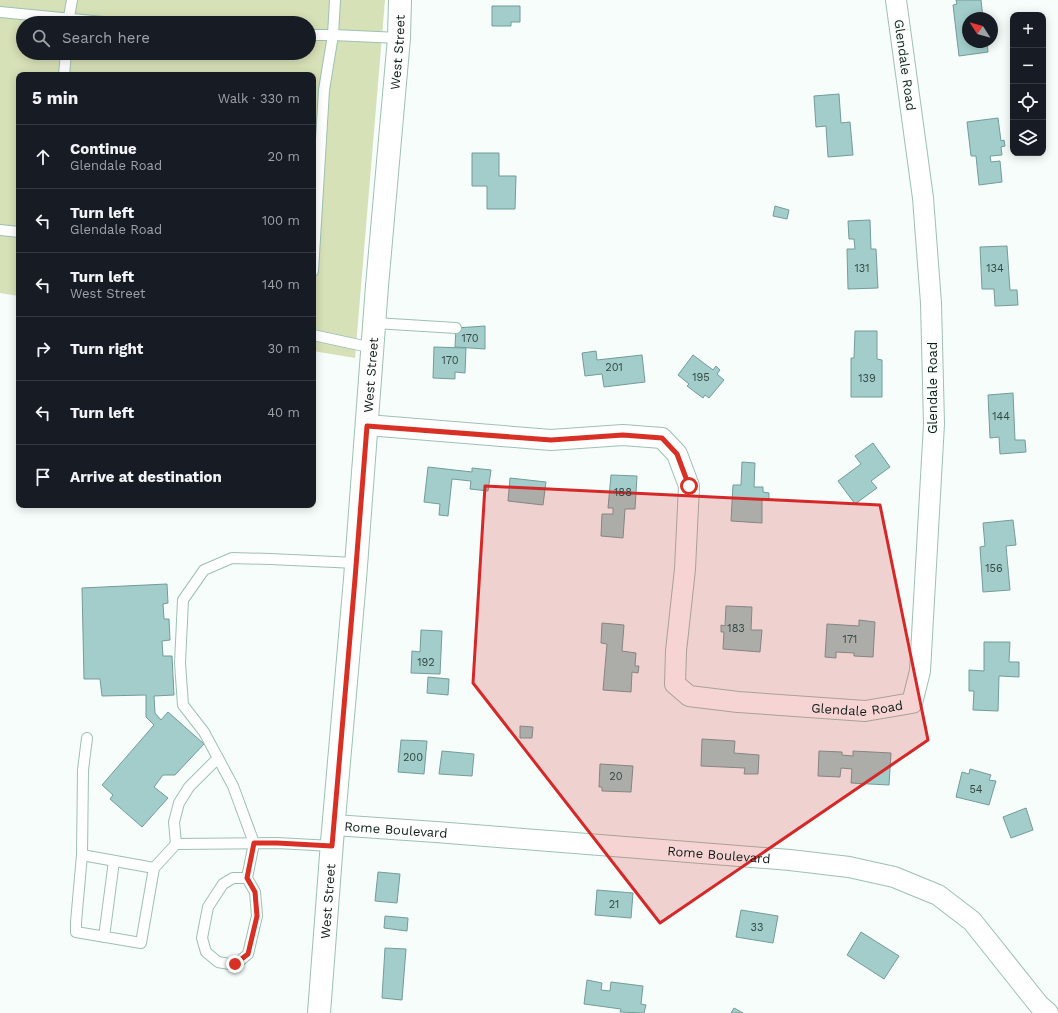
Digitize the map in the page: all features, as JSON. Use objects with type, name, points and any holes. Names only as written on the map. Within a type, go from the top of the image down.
[{"type":"main road","name":"West Street","points":[[319,1013],[399,38],[400,0]]},
{"type":"street","name":"Glendale Road","points":[[367,426],[551,440],[623,435],[662,438],[677,454],[689,486],[685,569],[676,651],[676,684],[689,696],[738,702],[866,711],[912,703],[920,671],[934,424],[932,311],[923,198],[896,0]]},
{"type":"street","name":"Rome Boulevard","points":[[334,825],[790,860],[849,867],[894,877],[938,895],[972,921],[1039,1005],[1048,1013]]},
{"type":"lane","points":[[69,16],[72,0]]},
{"type":"lane","points":[[316,165],[324,90],[333,35],[335,0]]},
{"type":"lane","points":[[0,12],[30,16]]},
{"type":"lane","points":[[316,35],[399,38]]},
{"type":"lane","points":[[64,72],[65,60]]},
{"type":"lane","points":[[0,230],[16,232]]},
{"type":"lane","points":[[375,323],[456,328]]},
{"type":"lane","points":[[316,336],[373,348]]},
{"type":"lane","points":[[247,878],[233,878],[223,884],[208,908],[202,938],[206,952],[218,962],[235,964],[248,954],[257,916],[255,892],[247,878],[254,843],[233,786],[204,732],[183,705],[180,663],[183,600],[204,570],[232,558],[356,564]]},
{"type":"lane","points":[[87,738],[83,770],[82,855],[76,932],[141,943],[154,868],[176,844],[277,843],[332,846]]},
{"type":"lane","points":[[176,844],[174,822],[179,803],[189,787],[218,758]]},
{"type":"lane","points":[[82,855],[154,868]]},
{"type":"lane","points":[[104,937],[114,861]]},
{"type":"highlighted area","points":[[485,486],[880,505],[928,740],[660,923],[473,683]]},
{"type":"green space","points":[[0,0],[385,0],[355,358],[316,352],[316,72],[16,72],[16,296],[0,293]]},
{"type":"building","points":[[956,0],[981,0],[982,12],[962,12],[962,48],[988,48],[988,52],[959,56],[953,5],[957,4]]},
{"type":"building","points":[[492,6],[520,6],[520,22],[511,22],[511,26],[492,26]]},
{"type":"building","points":[[839,94],[841,123],[850,122],[853,155],[828,157],[826,126],[816,127],[814,96]]},
{"type":"building","points":[[998,118],[1001,141],[1004,140],[1005,146],[1001,147],[1002,155],[990,156],[991,162],[1000,161],[1002,182],[979,185],[976,156],[971,156],[967,122]]},
{"type":"building","points":[[472,153],[499,153],[499,176],[516,176],[515,209],[487,209],[487,186],[472,186]]},
{"type":"building","points":[[775,206],[789,210],[787,219],[773,216]]},
{"type":"building","points":[[870,220],[871,249],[876,249],[878,288],[848,289],[847,249],[855,249],[854,239],[849,239],[848,221]]},
{"type":"building","points":[[1007,246],[1010,290],[1017,290],[1018,305],[995,306],[994,289],[982,289],[980,247]]},
{"type":"building","points":[[485,326],[485,349],[455,347],[456,328]]},
{"type":"building","points":[[855,331],[877,331],[877,359],[882,360],[882,397],[851,397],[851,358],[854,358]]},
{"type":"building","points":[[434,347],[466,348],[465,373],[455,372],[455,379],[433,378]]},
{"type":"building","points":[[596,351],[597,360],[642,355],[645,382],[604,387],[602,374],[585,376],[582,353]]},
{"type":"building","points":[[693,355],[713,370],[716,366],[720,370],[717,374],[724,380],[709,398],[705,395],[703,398],[687,386],[689,384],[678,375]]},
{"type":"building","points":[[1013,393],[1015,440],[1025,440],[1026,452],[1000,454],[999,437],[990,438],[988,395]]},
{"type":"building","points":[[873,443],[890,467],[871,481],[877,488],[855,504],[838,481],[861,464],[855,456]]},
{"type":"building","points":[[742,462],[755,463],[754,487],[763,487],[763,492],[769,493],[769,499],[762,499],[762,523],[731,521],[733,485],[741,485]]},
{"type":"building","points":[[428,467],[472,472],[472,468],[491,470],[488,491],[470,489],[471,481],[452,479],[448,516],[439,515],[440,504],[424,502]]},
{"type":"building","points":[[611,475],[637,476],[635,509],[625,509],[623,538],[601,536],[602,514],[613,514],[613,508],[608,508]]},
{"type":"building","points":[[510,478],[546,482],[543,505],[508,501]]},
{"type":"building","points":[[1013,520],[1016,545],[1006,546],[1010,590],[983,592],[980,547],[985,546],[983,523]]},
{"type":"building","points":[[167,584],[168,603],[163,604],[164,619],[169,619],[170,640],[162,641],[163,656],[172,656],[174,695],[154,696],[155,713],[161,720],[168,712],[204,744],[175,775],[163,775],[154,787],[168,798],[142,827],[110,799],[113,795],[102,785],[154,725],[146,717],[146,695],[102,696],[100,679],[84,679],[82,588]]},
{"type":"building","points":[[726,606],[752,607],[751,630],[762,630],[760,652],[723,649],[724,632],[721,632],[721,625],[725,626]]},
{"type":"building","points":[[859,620],[875,622],[873,657],[854,656],[854,653],[836,652],[836,658],[825,657],[827,624],[859,626]]},
{"type":"building","points":[[602,623],[624,625],[622,651],[636,653],[635,666],[639,666],[638,673],[632,672],[631,692],[603,690],[607,644],[601,643]]},
{"type":"building","points":[[421,630],[442,631],[440,674],[411,673],[412,651],[420,652]]},
{"type":"building","points":[[984,642],[1010,642],[1009,662],[1019,662],[1019,677],[999,676],[998,711],[973,710],[974,691],[969,691],[969,670],[984,671]]},
{"type":"building","points":[[428,677],[449,679],[448,695],[427,693]]},
{"type":"building","points":[[520,726],[533,727],[532,738],[520,738]]},
{"type":"building","points":[[702,739],[735,741],[734,753],[759,755],[758,774],[744,774],[745,768],[701,766]]},
{"type":"building","points":[[401,740],[427,741],[424,774],[398,772]]},
{"type":"building","points":[[442,751],[474,754],[472,776],[439,774]]},
{"type":"building","points":[[819,751],[842,752],[842,755],[853,756],[853,751],[891,753],[889,785],[851,783],[852,769],[841,768],[840,777],[818,776]]},
{"type":"building","points":[[600,764],[633,766],[631,792],[602,791],[602,787],[599,787]]},
{"type":"building","points":[[970,769],[991,775],[989,780],[996,781],[989,805],[956,797],[962,772],[969,774]]},
{"type":"building","points":[[1026,808],[1033,830],[1011,838],[1003,817]]},
{"type":"building","points":[[378,872],[400,874],[397,903],[375,901]]},
{"type":"building","points":[[597,890],[633,893],[631,918],[595,915]]},
{"type":"building","points":[[741,910],[778,916],[773,943],[736,937]]},
{"type":"building","points":[[385,916],[408,918],[407,931],[384,928]]},
{"type":"building","points":[[861,932],[899,956],[884,979],[847,955]]},
{"type":"building","points":[[385,948],[406,949],[402,1000],[382,998]]},
{"type":"building","points":[[587,980],[602,983],[601,990],[610,991],[611,982],[643,986],[641,1004],[646,1005],[644,1013],[620,1012],[621,1009],[584,1004]]},
{"type":"building","points":[[734,1008],[743,1013],[731,1013]]},
{"type":"route","points":[[235,964],[248,954],[257,916],[255,892],[247,878],[254,843],[332,846],[367,426],[551,440],[623,435],[662,438],[677,454],[689,486]]}]
